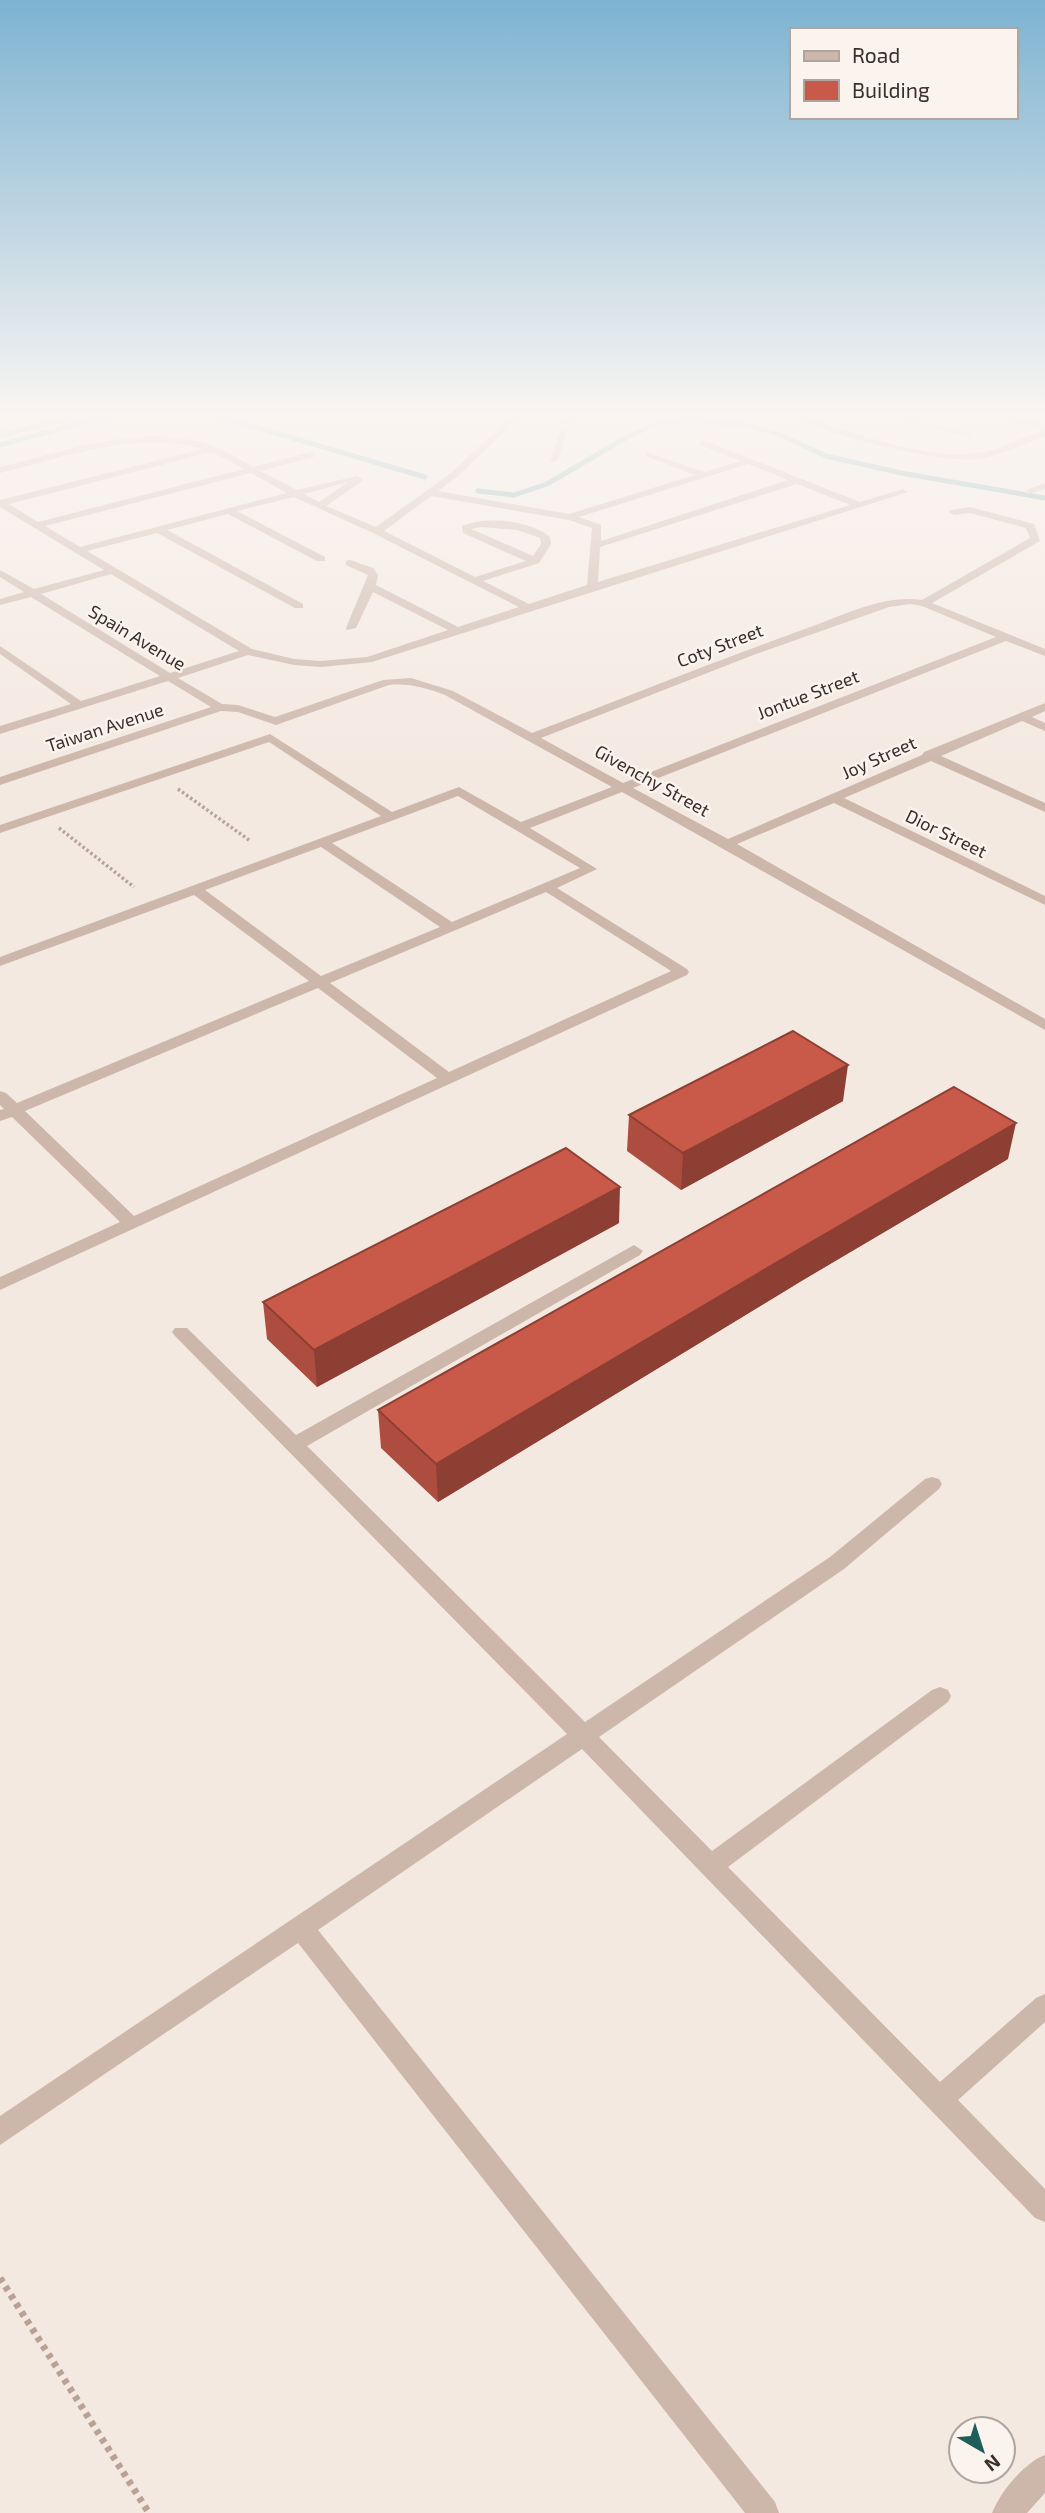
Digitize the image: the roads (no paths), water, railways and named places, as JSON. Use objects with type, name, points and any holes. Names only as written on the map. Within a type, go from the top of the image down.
[{"type":"street","points":[[52,534],[248,652],[294,663],[345,664],[368,660],[762,534]]},
{"type":"street","points":[[79,550],[143,534]]},
{"type":"street","points":[[168,534],[299,606]]},
{"type":"street","points":[[274,534],[321,559]]},
{"type":"street","points":[[384,534],[528,608]]},
{"type":"street","points":[[473,534],[535,561]]},
{"type":"street","points":[[476,580],[535,561],[546,544],[542,534]]},
{"type":"street","points":[[592,587],[597,534]]},
{"type":"street","points":[[598,545],[631,534]]},
{"type":"street","points":[[924,603],[1036,539],[1034,534]]},
{"type":"street","points":[[350,563],[369,569],[373,575],[351,628]]},
{"type":"street","points":[[0,602],[112,571]]},
{"type":"street","name":"Spain Avenue","points":[[0,573],[220,708]]},
{"type":"street","points":[[370,586],[457,631]]},
{"type":"street","name":"Coty Street","points":[[532,737],[752,652],[887,604],[910,601],[924,603]]},
{"type":"street","points":[[924,603],[1045,653]]},
{"type":"street","name":"Jontue Street","points":[[521,827],[1006,636]]},
{"type":"street","points":[[0,649],[80,705]]},
{"type":"street","points":[[0,730],[248,652]]},
{"type":"street","name":"Givenchy Street","points":[[220,708],[249,710],[276,721],[387,682],[403,679],[421,681],[532,737],[727,844],[1045,1025]]},
{"type":"street","name":"Joy Street","points":[[727,844],[1045,707]]},
{"type":"street","name":"Taiwan Avenue","points":[[0,781],[220,708]]},
{"type":"street","points":[[1022,717],[1045,727]]},
{"type":"street","points":[[0,829],[270,738],[390,816]]},
{"type":"street","points":[[929,755],[1045,808]]},
{"type":"street","points":[[0,962],[459,791],[590,869],[8,1113]]},
{"type":"street","name":"Dior Street","points":[[832,797],[1045,901]]},
{"type":"street","points":[[322,842],[450,928]]},
{"type":"street","points":[[0,1284],[681,972],[547,887]]},
{"type":"street","points":[[195,889],[448,1079]]},
{"type":"street","points":[[0,1096],[8,1113],[132,1224]]},
{"type":"street","points":[[292,1446],[634,1251]]},
{"type":"street","points":[[181,1332],[712,1866],[1045,2208]]},
{"type":"street","points":[[0,2132],[837,1563],[932,1484]]},
{"type":"street","points":[[712,1866],[940,1696]]},
{"type":"street","points":[[302,1928],[764,2513]]},
{"type":"street","points":[[940,2099],[1045,2006]]},
{"type":"street","points":[[1007,2513],[1045,2470]]}]
